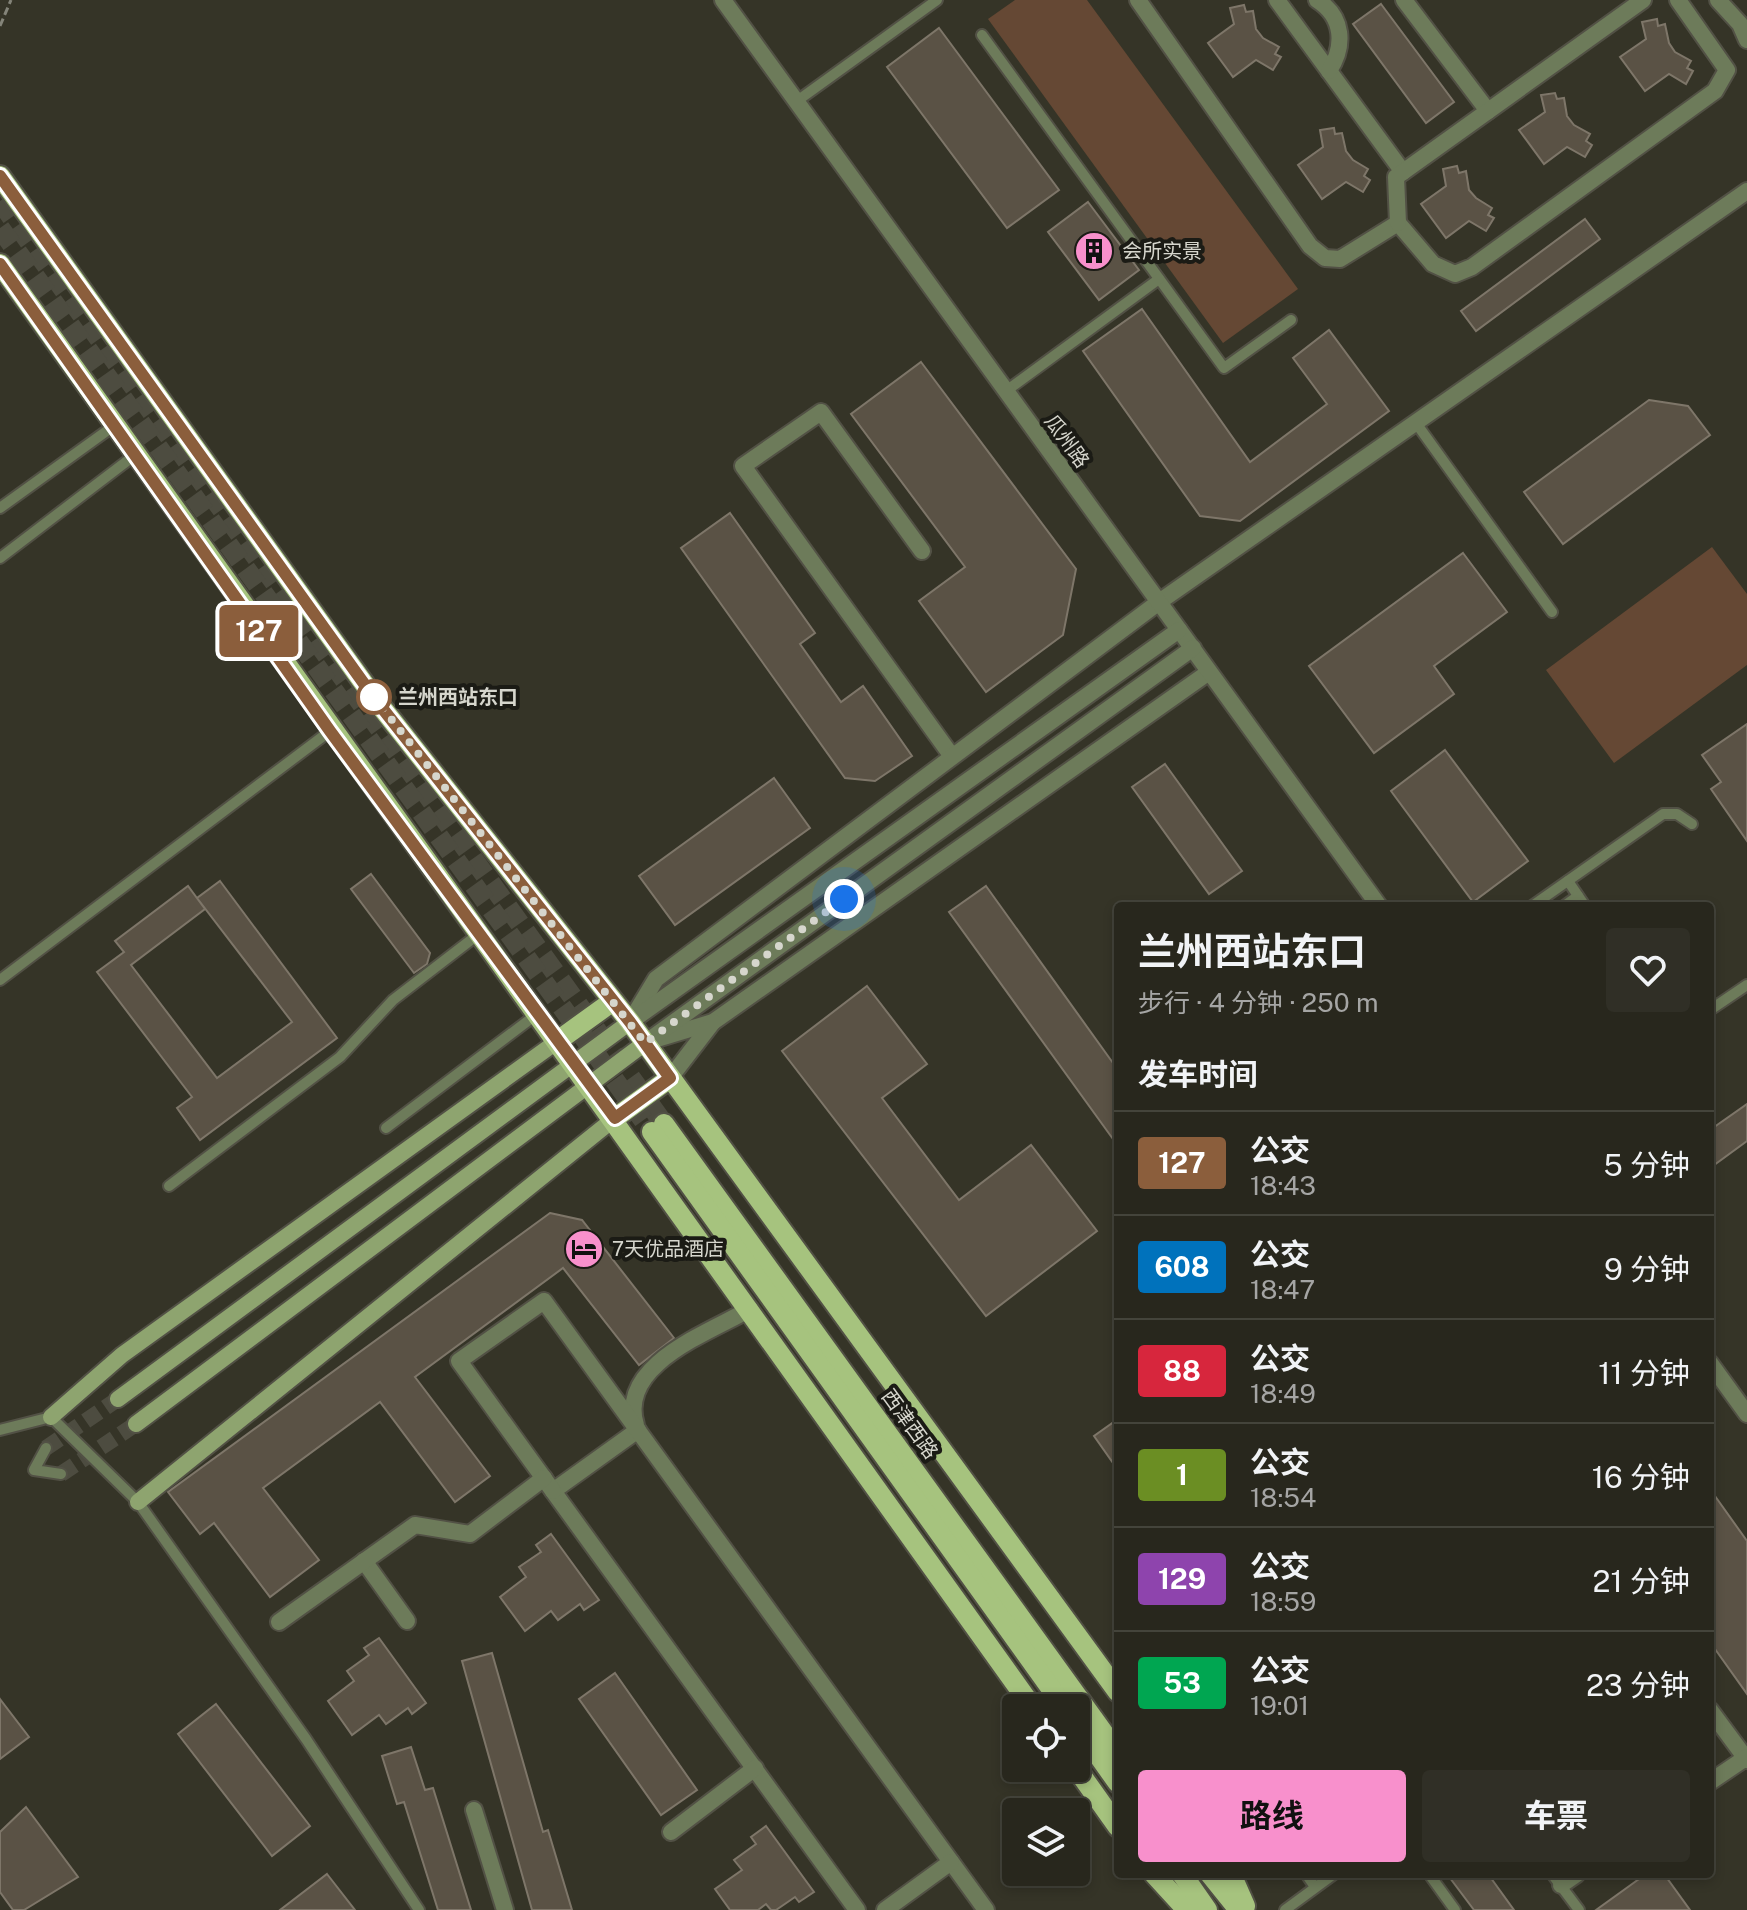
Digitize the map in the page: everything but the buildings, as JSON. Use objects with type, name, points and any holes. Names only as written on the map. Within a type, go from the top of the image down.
[{"type":"main road","points":[[0,176],[375,699],[630,1022],[1114,1687]]},
{"type":"main road","points":[[0,264],[330,731],[559,1040],[1023,1694]]},
{"type":"main road","points":[[51,1417],[122,1355],[613,1001]]},
{"type":"main road","points":[[118,1399],[630,1022]]},
{"type":"main road","points":[[136,1424],[645,1043]]},
{"type":"main road","points":[[138,1502],[615,1118],[670,1078]]},
{"type":"main road","name":"西津西路","points":[[1055,1694],[658,1128],[1075,1694]]},
{"type":"main road","name":"西津西路","points":[[1090,1715],[1114,1748]]},
{"type":"main road","points":[[1090,1744],[1114,1777]]},
{"type":"main road","points":[[1086,1782],[1114,1821]]},
{"type":"main road","points":[[1158,1878],[1187,1910]]},
{"type":"main road","points":[[1185,1878],[1207,1910]]},
{"type":"main road","points":[[1213,1878],[1239,1910]]},
{"type":"main road","points":[[1233,1878],[1247,1910]]},
{"type":"street","name":"瓜州路","points":[[723,0],[1376,902]]},
{"type":"street","points":[[1138,0],[1310,246],[1325,258],[1340,259],[1398,223]]},
{"type":"street","points":[[1277,0],[1403,172]]},
{"type":"street","points":[[1404,0],[1488,111]]},
{"type":"street","points":[[1643,0],[1396,177],[1398,223],[1433,264],[1455,274],[1472,267],[1715,91],[1727,70],[1678,0]]},
{"type":"street","points":[[1718,0],[1743,21],[1747,40]]},
{"type":"street","points":[[1320,1],[1339,27],[1337,58],[1329,71]]},
{"type":"street","points":[[630,1022],[656,979],[951,755],[1159,602],[1747,191]]},
{"type":"street","points":[[922,551],[821,412],[743,466],[951,755]]},
{"type":"street","points":[[630,1022],[1179,630]]},
{"type":"street","points":[[645,1043],[1193,648]]},
{"type":"street","points":[[670,1078],[713,1022],[1209,672]]},
{"type":"street","points":[[645,1043],[713,1022]]},
{"type":"street","points":[[857,1910],[459,1361],[544,1301],[986,1910]]},
{"type":"street","points":[[638,1430],[633,1399],[647,1371],[750,1309]]},
{"type":"street","points":[[1714,1369],[1747,1414]]},
{"type":"street","points":[[279,1622],[415,1525],[470,1534],[638,1430]]},
{"type":"street","points":[[364,1561],[407,1621]]},
{"type":"street","points":[[1714,1715],[1746,1758],[1714,1779]]},
{"type":"street","points":[[671,1832],[755,1768]]},
{"type":"street","points":[[474,1810],[505,1910]]},
{"type":"street","points":[[885,1910],[951,1862]]},
{"type":"lane","points":[[797,101],[937,0]]},
{"type":"lane","points":[[982,35],[1224,368],[1291,320]]},
{"type":"lane","points":[[1006,391],[1159,279]]},
{"type":"lane","points":[[1416,423],[1552,612]]},
{"type":"lane","points":[[0,508],[115,425]]},
{"type":"lane","points":[[0,558],[135,455]]},
{"type":"lane","points":[[0,980],[330,731]]},
{"type":"lane","points":[[1538,902],[1663,814],[1677,814],[1692,824]]},
{"type":"lane","points":[[1568,881],[1582,902]]},
{"type":"lane","points":[[1570,902],[1578,896]]},
{"type":"lane","points":[[169,1186],[340,1057],[393,1000],[480,933]]},
{"type":"lane","points":[[1714,1007],[1747,985]]},
{"type":"lane","points":[[386,1128],[538,1012]]},
{"type":"lane","points":[[0,1430],[51,1417],[138,1502],[306,1739],[419,1910]]},
{"type":"lane","points":[[46,1448],[34,1470],[61,1474]]},
{"type":"lane","points":[[1309,1878],[1315,1887]]},
{"type":"lane","points":[[1285,1910],[1328,1878]]},
{"type":"lane","points":[[1432,1878],[1455,1910]]},
{"type":"lane","points":[[1556,1880],[1579,1910]]},
{"type":"path","points":[[0,26],[11,0]]},
{"type":"shaded area","points":[[1015,0],[1087,0],[1298,289],[1223,343],[988,19]]},
{"type":"shaded area","points":[[1712,547],[1747,594],[1747,665],[1614,763],[1546,670]]},
{"type":"tunnel","points":[[0,201],[664,1124]]},
{"type":"tunnel","points":[[0,228],[652,1132]]},
{"type":"tunnel","points":[[46,1448],[118,1399]]},
{"type":"tunnel","points":[[61,1474],[136,1424]]},
{"type":"bus line","name":"127","points":[[0,176],[375,699],[630,1022],[670,1078],[615,1118],[330,731],[0,264]]},
{"type":"place","name":"会所实景","points":[[1094,251]]},
{"type":"place","name":"兰州西站东口","points":[[374,697]]},
{"type":"place","name":"7天优品酒店","points":[[584,1249]]},
{"type":"route","points":[[374,697],[645,1043],[844,899]]}]
